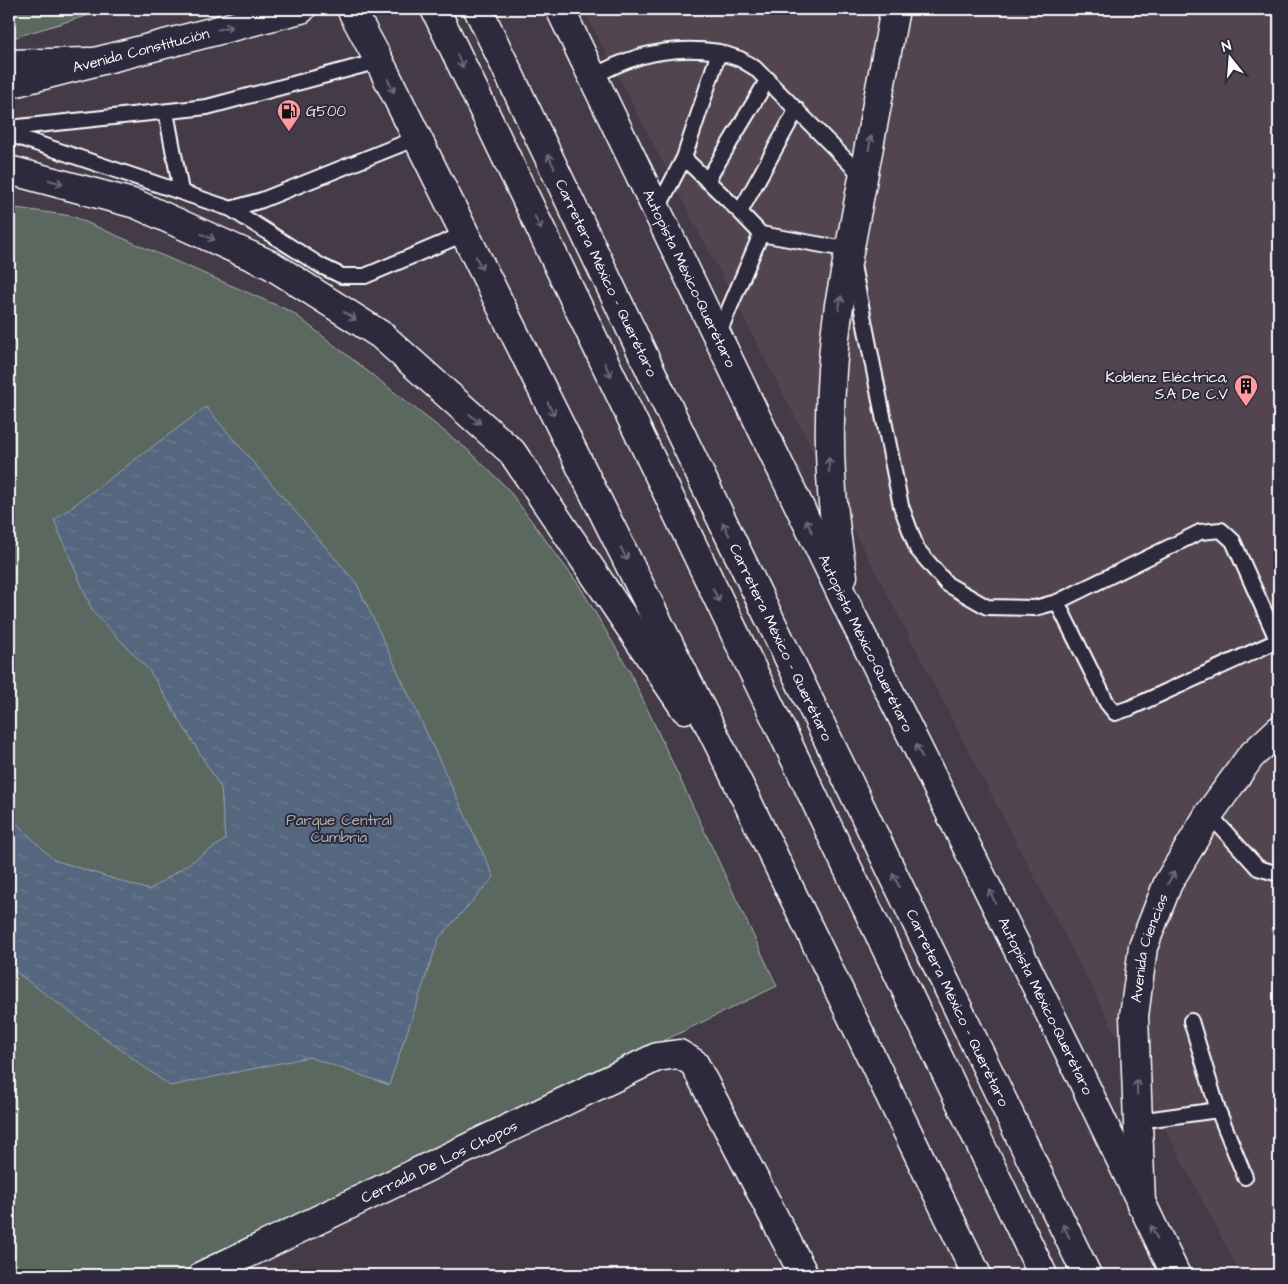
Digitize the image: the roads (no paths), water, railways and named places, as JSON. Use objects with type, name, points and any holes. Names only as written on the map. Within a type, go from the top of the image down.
[{"type":"main road","name":"Avenida Constitución","points":[[9,84],[301,9]]},
{"type":"main road","points":[[351,9],[748,803],[977,1275]]},
{"type":"main road","name":"Carretera México - Querétaro","points":[[478,9],[1087,1275]]},
{"type":"main road","name":"Autopista México-Querétaro","points":[[560,9],[852,616],[1068,1050],[1176,1275]]},
{"type":"main road","points":[[852,616],[844,582],[833,513],[829,469],[829,426],[834,345],[839,305],[895,9]]},
{"type":"main road","points":[[437,13],[1043,1275]]},
{"type":"main road","points":[[9,64],[89,62]]},
{"type":"main road","points":[[9,170],[136,204],[271,265],[381,335],[512,452],[748,803]]},
{"type":"main road","name":"Avenida Ciencias","points":[[1141,1205],[1134,1016],[1144,947],[1168,883],[1209,814],[1251,756],[1279,730]]},
{"type":"main road","name":"Cerrada De Los Chopos","points":[[203,1275],[657,1057],[679,1054],[694,1063],[804,1275]]},
{"type":"lane","points":[[592,77],[611,66],[652,53],[673,49],[699,49],[719,52],[740,59],[768,79],[863,177]]},
{"type":"lane","points":[[9,128],[207,108],[374,52]]},
{"type":"lane","points":[[658,210],[684,158],[719,52]]},
{"type":"lane","points":[[707,181],[768,79]]},
{"type":"lane","points":[[740,212],[797,109]]},
{"type":"lane","points":[[166,112],[181,191]]},
{"type":"lane","points":[[9,134],[232,209],[321,266],[342,276],[365,276],[464,234]]},
{"type":"lane","points":[[232,209],[262,200],[417,138]]},
{"type":"lane","points":[[684,158],[761,234],[850,250],[901,506],[917,549],[947,584],[987,607],[1035,608],[1057,602],[1200,532],[1221,530],[1233,541],[1279,641],[1115,713],[1106,703],[1057,602]]},
{"type":"lane","points":[[718,335],[761,234]]},
{"type":"lane","points":[[1209,814],[1258,868],[1279,874]]},
{"type":"lane","points":[[1191,1022],[1218,1110],[1245,1177]]},
{"type":"lane","points":[[1138,1121],[1218,1110]]},
{"type":"water","points":[[206,407],[357,584],[494,877],[439,938],[389,1085],[309,1057],[170,1086],[9,967],[9,816],[54,860],[149,890],[225,840],[221,788],[149,670],[93,612],[54,520]]},
{"type":"place","name":"G500","points":[[289,132]]},
{"type":"place","name":"Koblenz Eléctrica, S.A De C.V","points":[[1246,407]]},
{"type":"park label","name":"Parque Central Cumbria","points":[[339,828]]}]
